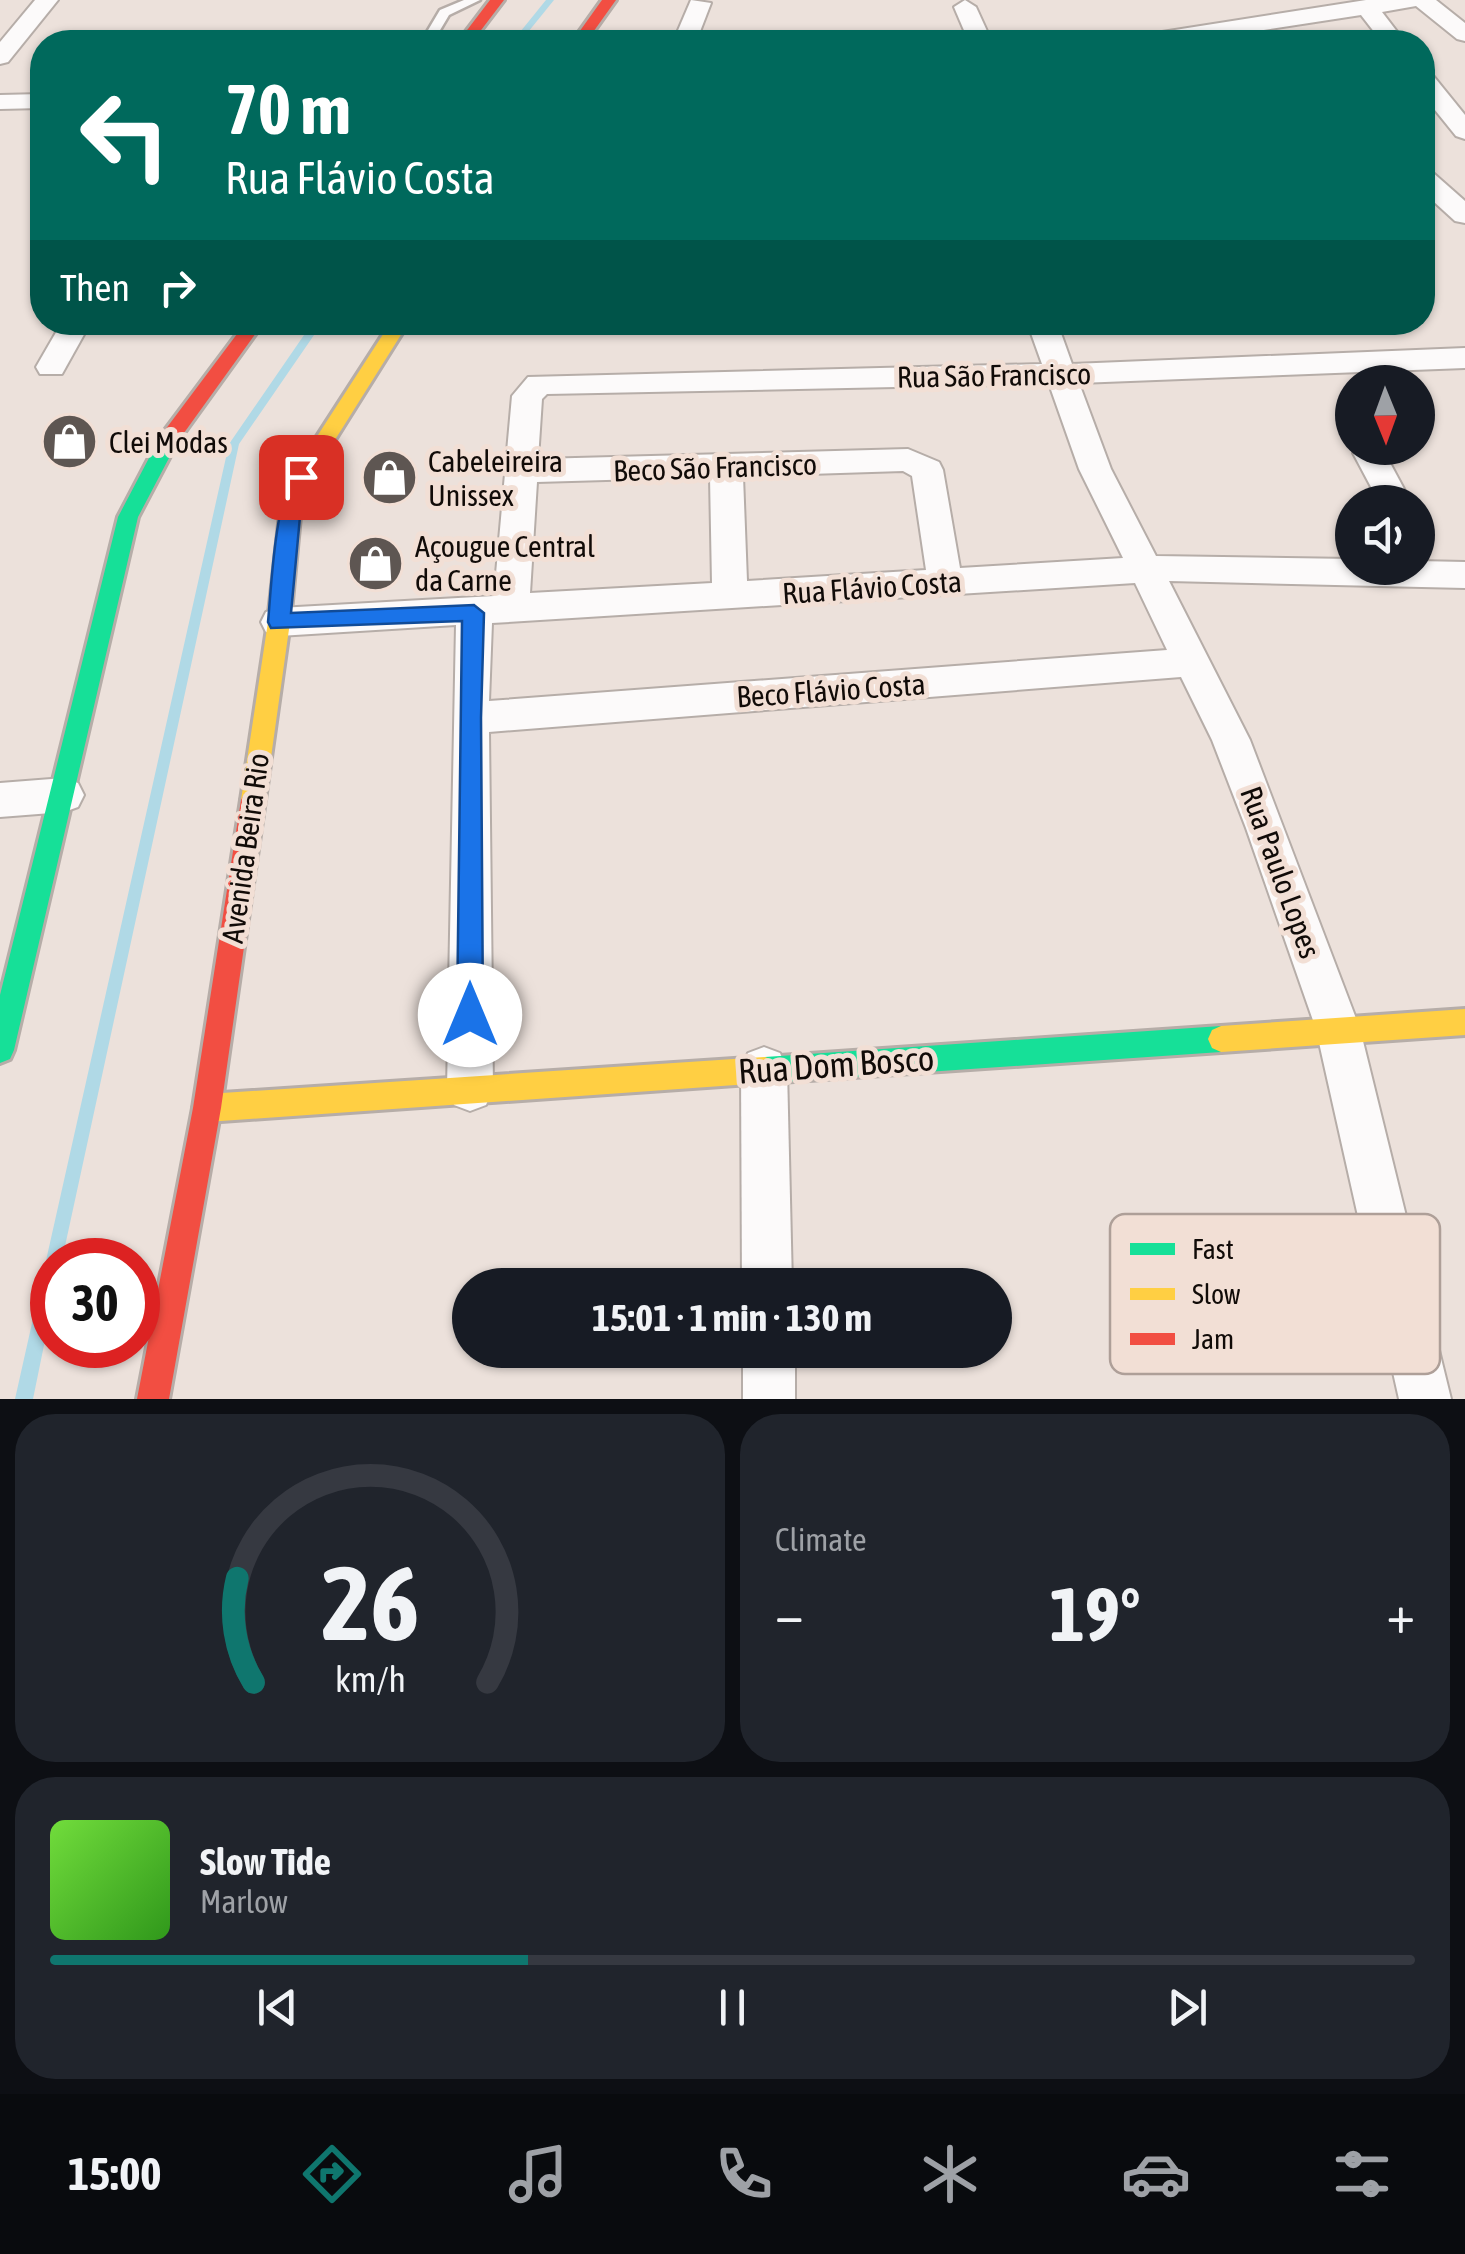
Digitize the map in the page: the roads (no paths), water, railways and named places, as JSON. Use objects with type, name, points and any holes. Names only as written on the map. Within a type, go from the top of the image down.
[{"type":"street","points":[[0,57],[47,0]]},
{"type":"street","points":[[474,30],[497,0]]},
{"type":"street","points":[[588,30],[609,0]]},
{"type":"street","points":[[1216,0],[1236,28]]},
{"type":"street","points":[[1223,30],[1418,0],[1465,34]]},
{"type":"street","points":[[689,30],[700,3]]},
{"type":"street","points":[[965,7],[976,30]]},
{"type":"street","points":[[1366,7],[1384,30]]},
{"type":"street","points":[[1265,24],[1272,30]]},
{"type":"street","points":[[0,27],[25,27]]},
{"type":"street","points":[[1435,94],[1465,131]]},
{"type":"street","points":[[0,102],[30,101]]},
{"type":"street","points":[[1435,187],[1461,208]]},
{"type":"street","points":[[52,368],[71,335]]},
{"type":"street","points":[[0,1050],[128,517],[162,448],[246,335]]},
{"type":"street","name":"Avenida Beira Rio","points":[[153,1399],[207,1108],[279,622],[291,506],[301,477],[392,335]]},
{"type":"street","name":"Rua Paulo Lopes","points":[[1046,335],[1095,469],[1231,740],[1266,828],[1338,1029],[1382,1214]]},
{"type":"street","name":"Rua São Francisco","points":[[522,471],[528,396],[539,384],[1058,374],[1465,358]]},
{"type":"street","name":"Beco São Francisco","points":[[522,471],[908,460],[927,470],[946,583]]},
{"type":"street","points":[[726,468],[730,596]]},
{"type":"street","points":[[470,1089],[470,718],[522,471]]},
{"type":"street","name":"Rua Flávio Costa","points":[[279,622],[1146,570],[1438,565]]},
{"type":"street","name":"Beco Flávio Costa","points":[[470,718],[1192,662]]},
{"type":"street","points":[[0,800],[64,796]]},
{"type":"street","name":"Rua Dom Bosco","points":[[207,1108],[1465,1022]]},
{"type":"street","points":[[764,1069],[768,1268]]},
{"type":"street","points":[[768,1368],[769,1399]]},
{"type":"street","name":"Rua Paulo Lopes","points":[[1419,1374],[1425,1399]]},
{"type":"lane","points":[[435,30],[444,14],[474,0]]},
{"type":"waterway","points":[[526,30],[550,0]]},
{"type":"waterway","points":[[59,1238],[234,444],[309,335]]},
{"type":"waterway","points":[[24,1399],[31,1368]]},
{"type":"place","name":"Clei Modas","points":[[70,442]]},
{"type":"place","name":"Cabeleireira Unissex","points":[[389,478]]},
{"type":"place","name":"Açougue Central da Carne","points":[[376,563]]}]
